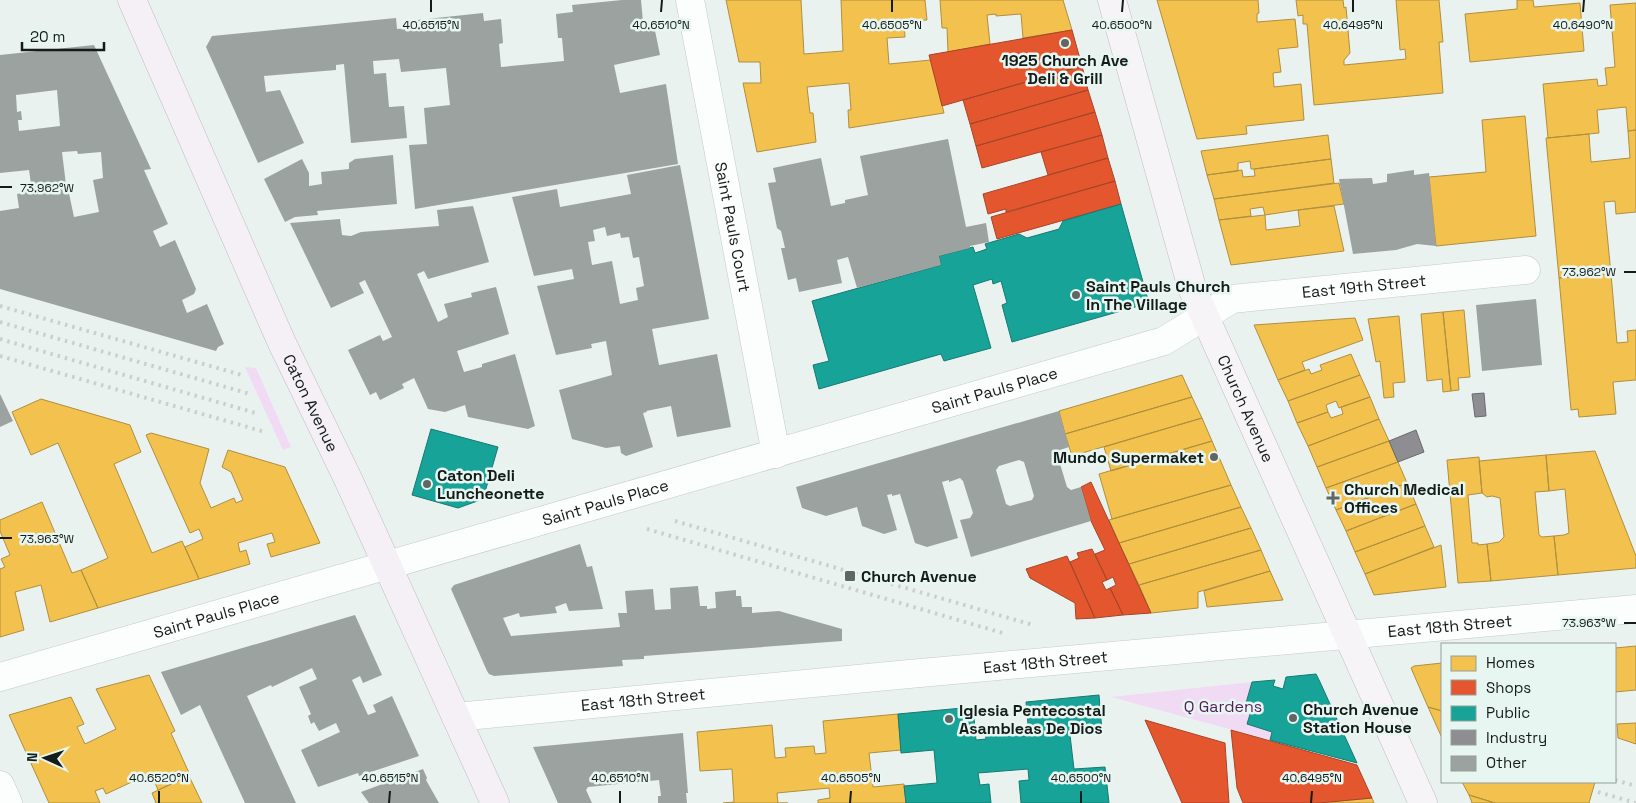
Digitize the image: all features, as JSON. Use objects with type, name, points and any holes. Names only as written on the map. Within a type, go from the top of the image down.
[{"type":"highway","name":"Caton Avenue","points":[[132,0],[282,343],[348,479],[495,803]]},
{"type":"main road","name":"Church Avenue","points":[[1112,0],[1192,288],[1423,803]]},
{"type":"street","name":"Saint Pauls Court","points":[[690,0],[776,454]]},
{"type":"street","name":"East 19th Street","points":[[1205,316],[1232,299],[1526,270]]},
{"type":"street","name":"Saint Pauls Place","points":[[0,677],[1164,341],[1205,316]]},
{"type":"street","name":"East 18th Street","points":[[456,717],[1636,609]]},
{"type":"street","points":[[0,786],[8,803]]},
{"type":"green space","points":[[245,367],[256,368],[291,447],[283,450]]},
{"type":"green space","name":"Q Gardens","points":[[1252,682],[1244,709],[1251,711],[1272,732],[1270,740],[1111,697]]},
{"type":"building: Homes","points":[[726,0],[801,0],[804,54],[843,51],[841,0],[925,0],[927,20],[904,21],[905,37],[887,38],[889,64],[931,60],[944,113],[849,128],[848,110],[851,110],[849,83],[807,87],[810,113],[813,113],[816,142],[757,152],[743,83],[761,83],[760,62],[739,62]]},
{"type":"building: Homes","points":[[940,0],[1063,0],[1072,30],[1023,38],[1021,14],[987,15],[990,44],[948,52],[947,28],[942,28]]},
{"type":"building: Homes","points":[[1157,0],[1258,0],[1259,13],[1257,14],[1257,22],[1295,19],[1298,47],[1278,49],[1281,72],[1273,73],[1274,87],[1301,84],[1304,120],[1246,126],[1247,134],[1197,139]]},
{"type":"building: Homes","points":[[1296,0],[1343,0],[1344,8],[1346,7],[1350,53],[1344,60],[1344,65],[1406,59],[1405,49],[1400,50],[1396,0],[1439,0],[1443,42],[1439,42],[1443,93],[1314,105],[1307,24],[1303,24],[1303,15],[1298,16]]},
{"type":"building: Homes","points":[[1517,0],[1533,0],[1534,7],[1580,3],[1584,51],[1470,62],[1465,14],[1517,9]]},
{"type":"building: Homes","points":[[1636,3],[1636,130],[1628,131],[1626,107],[1597,110],[1599,133],[1548,138],[1543,84],[1597,79],[1598,86],[1607,85],[1605,68],[1615,67],[1610,5]]},
{"type":"building: Homes","points":[[1525,116],[1536,236],[1436,246],[1429,177],[1486,172],[1482,120]]},
{"type":"building: Homes","points":[[1636,130],[1636,212],[1616,214],[1615,201],[1604,202],[1611,274],[1559,278],[1546,138],[1589,134],[1591,162],[1630,158],[1628,131]]},
{"type":"building: Homes","points":[[1328,135],[1331,159],[1254,169],[1251,169],[1250,161],[1238,163],[1238,171],[1207,175],[1201,151]]},
{"type":"building: Homes","points":[[1331,159],[1334,183],[1214,199],[1207,175],[1242,170],[1243,177],[1255,176],[1254,169]]},
{"type":"building: Homes","points":[[1339,183],[1344,204],[1265,215],[1263,207],[1250,209],[1251,216],[1219,220],[1214,199]]},
{"type":"building: Homes","points":[[1334,206],[1344,251],[1231,265],[1219,220],[1265,215],[1266,230],[1300,226],[1298,210]]},
{"type":"building: Homes","points":[[1611,274],[1617,343],[1628,342],[1627,331],[1636,330],[1636,380],[1613,382],[1616,414],[1579,417],[1578,409],[1571,410],[1559,278]]},
{"type":"building: Homes","points":[[1464,310],[1470,377],[1458,378],[1459,390],[1451,391],[1443,312]]},
{"type":"building: Homes","points":[[1443,312],[1451,391],[1443,392],[1442,379],[1427,381],[1421,314]]},
{"type":"building: Homes","points":[[1399,316],[1405,382],[1393,383],[1394,397],[1384,398],[1380,361],[1376,362],[1368,319]]},
{"type":"building: Homes","points":[[1355,318],[1363,340],[1302,362],[1305,370],[1278,380],[1254,325]]},
{"type":"building: Homes","points":[[1351,354],[1360,375],[1288,401],[1278,380],[1309,369],[1311,374],[1322,370],[1320,365]]},
{"type":"building: Homes","points":[[1182,375],[1192,397],[1065,434],[1059,411]]},
{"type":"building: Homes","points":[[1360,375],[1370,397],[1339,408],[1336,401],[1326,405],[1328,412],[1297,423],[1288,401]]},
{"type":"building: Homes","points":[[1192,397],[1202,418],[1072,456],[1065,434]]},
{"type":"building: Homes","points":[[1370,397],[1379,419],[1308,446],[1297,423],[1328,412],[1331,418],[1343,414],[1341,407]]},
{"type":"building: Homes","points":[[41,399],[130,425],[141,452],[114,464],[152,553],[182,541],[199,579],[98,608],[81,570],[108,558],[58,443],[31,455],[12,412]]},
{"type":"building: Homes","points":[[1202,418],[1212,441],[1111,471],[1104,447]]},
{"type":"building: Homes","points":[[1379,419],[1389,441],[1317,467],[1308,446]]},
{"type":"building: Homes","points":[[151,433],[209,449],[200,483],[211,508],[234,498],[236,503],[243,500],[231,472],[222,467],[228,450],[285,467],[320,543],[271,557],[267,544],[275,542],[272,533],[238,543],[240,552],[246,550],[250,564],[199,579],[185,547],[203,539],[199,529],[190,533],[146,435]]},
{"type":"building: Homes","points":[[1212,441],[1231,485],[1112,519],[1099,474]]},
{"type":"building: Homes","points":[[1389,441],[1398,462],[1326,488],[1317,467]]},
{"type":"building: Homes","points":[[1595,451],[1636,556],[1636,568],[1558,575],[1554,536],[1569,533],[1565,489],[1549,491],[1546,455]]},
{"type":"building: Homes","points":[[1546,455],[1549,491],[1535,492],[1539,535],[1542,537],[1554,536],[1558,575],[1491,581],[1487,544],[1499,542],[1504,537],[1500,498],[1487,497],[1482,493],[1479,461]]},
{"type":"building: Homes","points":[[1479,457],[1482,493],[1468,495],[1472,543],[1478,543],[1478,545],[1487,544],[1491,581],[1458,583],[1447,460]]},
{"type":"building: Homes","points":[[1398,462],[1407,483],[1336,510],[1326,488]]},
{"type":"building: Homes","points":[[1407,483],[1416,504],[1346,531],[1336,510]]},
{"type":"building: Homes","points":[[1231,485],[1241,507],[1119,543],[1109,520]]},
{"type":"building: Homes","points":[[42,502],[72,573],[81,570],[98,608],[50,622],[41,585],[15,592],[24,630],[0,637],[0,569],[5,567],[1,559],[10,555],[0,531],[0,520]]},
{"type":"building: Homes","points":[[1416,504],[1425,526],[1355,552],[1346,531]]},
{"type":"building: Homes","points":[[1241,507],[1251,528],[1129,564],[1119,543]]},
{"type":"building: Homes","points":[[1425,526],[1434,547],[1365,574],[1355,552]]},
{"type":"building: Homes","points":[[1251,528],[1261,550],[1139,585],[1129,564]]},
{"type":"building: Homes","points":[[1441,545],[1446,587],[1374,595],[1365,574]]},
{"type":"building: Homes","points":[[1261,550],[1270,571],[1198,592],[1198,608],[1151,613],[1139,585]]},
{"type":"building: Homes","points":[[1270,571],[1283,600],[1207,607],[1204,591]]},
{"type":"building: Homes","points":[[1636,646],[1636,690],[1616,692],[1616,648]]},
{"type":"building: Homes","points":[[1441,663],[1441,711],[1428,707],[1411,668]]},
{"type":"building: Homes","points":[[149,675],[175,731],[171,733],[190,775],[158,790],[151,773],[106,794],[103,788],[95,791],[100,803],[49,803],[9,715],[71,697],[84,724],[77,727],[85,744],[116,729],[96,689]]},
{"type":"building: Homes","points":[[1428,707],[1441,711],[1441,736]]},
{"type":"building: Homes","points":[[898,714],[901,750],[869,753],[873,787],[904,784],[906,803],[818,803],[818,800],[830,798],[829,788],[777,793],[778,803],[723,803],[734,802],[732,769],[700,771],[697,732],[772,725],[775,758],[786,757],[785,748],[814,746],[815,754],[826,753],[823,721]]},
{"type":"building: Homes","points":[[1636,723],[1636,744],[1618,738],[1617,724]]},
{"type":"building: Homes","points":[[189,776],[202,803],[156,803],[152,793]]},
{"type":"building: Homes","points":[[1463,783],[1595,783],[1589,803],[1495,803],[1469,795]]},
{"type":"building: Homes","points":[[1469,795],[1495,803],[1472,803]]},
{"type":"building: Homes","points":[[1372,798],[1374,803],[1318,803]]},
{"type":"building: Shops","points":[[1072,30],[1082,66],[942,106],[929,55]]},
{"type":"building: Shops","points":[[1082,66],[1088,90],[970,124],[963,100]]},
{"type":"building: Shops","points":[[1088,90],[1095,112],[976,146],[970,124]]},
{"type":"building: Shops","points":[[1095,112],[1102,135],[982,168],[976,146]]},
{"type":"building: Shops","points":[[1102,135],[1108,158],[1048,175],[1041,152]]},
{"type":"building: Shops","points":[[1108,158],[1115,181],[1006,212],[1006,209],[988,214],[983,194]]},
{"type":"building: Shops","points":[[1115,181],[1121,204],[997,239],[991,217]]},
{"type":"building: Shops","points":[[1091,482],[1151,613],[1123,615],[1110,588],[1116,585],[1113,577],[1107,580],[1095,554],[1105,550],[1091,521],[1081,487]]},
{"type":"building: Shops","points":[[1092,549],[1107,580],[1102,582],[1106,590],[1110,588],[1123,615],[1095,618],[1070,562],[1079,558],[1077,553]]},
{"type":"building: Shops","points":[[1067,556],[1095,618],[1076,619],[1075,603],[1030,578],[1026,569]]},
{"type":"building: Shops","points":[[1145,720],[1225,743],[1229,803],[1182,803]]},
{"type":"building: Shops","points":[[1231,730],[1357,765],[1372,798],[1318,803],[1243,803],[1237,788]]},
{"type":"building: Public","name":"Saint Pauls Church In The Village","points":[[1121,204],[1149,303],[1012,342],[1002,305],[1007,303],[1001,281],[993,284],[992,279],[973,285],[991,348],[944,361],[941,354],[819,389],[813,365],[829,361],[812,301],[941,265],[939,256],[973,247],[975,253],[987,249],[985,244],[1019,234],[1027,238],[1059,229],[1063,221]]},
{"type":"building: Public","points":[[431,429],[498,447],[483,499],[458,508],[412,495]]},
{"type":"building: Public","name":"Church Avenue Station House","points":[[1316,674],[1357,763],[1270,740],[1272,732],[1247,724],[1251,711],[1244,710],[1252,682],[1275,680],[1273,686],[1283,689],[1286,677]]},
{"type":"building: Public","points":[[1099,695],[1102,732],[1070,735],[1074,769],[1105,767],[1109,803],[1021,803],[1019,781],[1029,780],[1028,769],[978,773],[980,785],[989,784],[991,803],[906,803],[904,786],[937,783],[934,750],[901,753],[898,714],[973,707],[976,740],[986,739],[985,729],[1017,726],[1018,736],[1029,736],[1026,702]]},
{"type":"building: Industry","points":[[1484,393],[1486,416],[1475,417],[1472,394]]},
{"type":"building: Industry","points":[[1416,430],[1424,452],[1398,462],[1389,441]]},
{"type":"building: Other","points":[[641,0],[643,22],[653,21],[660,55],[614,65],[620,93],[666,84],[678,164],[415,209],[409,145],[427,144],[424,108],[450,105],[446,68],[401,72],[399,59],[373,61],[374,74],[386,73],[389,107],[404,106],[407,138],[351,143],[344,64],[336,65],[336,70],[264,76],[266,92],[280,90],[304,143],[258,163],[206,47],[212,36],[396,18],[397,29],[418,27],[417,20],[483,13],[484,21],[501,19],[503,43],[499,44],[501,67],[564,61],[562,38],[558,38],[556,14],[573,12],[572,5]]},
{"type":"building: Other","points":[[94,45],[151,169],[144,170],[168,224],[153,231],[160,247],[175,240],[196,289],[194,294],[182,300],[187,313],[207,304],[224,344],[218,347],[216,351],[0,289],[0,211],[19,208],[17,194],[32,191],[29,170],[0,173],[0,55]],"holes":[[[57,90],[60,126],[19,131],[18,120],[22,120],[21,111],[17,112],[16,95]],[[77,151],[78,154],[101,152],[103,178],[93,180],[99,212],[74,217],[66,185],[62,152]]]},
{"type":"building: Other","points":[[948,139],[966,227],[986,223],[989,242],[939,256],[941,265],[857,288],[848,257],[837,260],[842,283],[799,292],[796,278],[788,280],[781,248],[785,248],[781,231],[777,228],[768,183],[776,182],[773,168],[821,158],[831,206],[845,203],[845,200],[868,195],[860,156]]},
{"type":"building: Other","points":[[393,155],[397,204],[317,211],[318,215],[295,217],[285,222],[264,179],[302,159],[309,173],[309,186],[322,184],[321,172],[349,169],[349,163],[355,159]]},
{"type":"building: Other","points":[[680,165],[709,319],[652,329],[659,365],[717,354],[731,427],[677,437],[671,406],[646,411],[643,413],[653,447],[626,456],[621,453],[620,446],[606,448],[572,439],[559,390],[612,375],[606,341],[591,344],[592,348],[556,355],[537,286],[574,279],[572,269],[534,276],[512,197],[557,189],[560,207],[631,194],[627,175]],"holes":[[[605,227],[607,236],[620,233],[621,238],[629,237],[633,258],[639,257],[644,286],[636,288],[638,300],[620,304],[612,261],[592,265],[588,242],[595,241],[593,230]]]},
{"type":"building: Other","points":[[1414,170],[1414,175],[1429,173],[1436,246],[1417,244],[1396,250],[1353,254],[1339,179],[1372,178],[1373,184],[1387,182],[1387,174]]},
{"type":"building: Other","points":[[473,206],[489,262],[428,279],[424,271],[417,274],[438,322],[448,317],[444,304],[472,297],[471,293],[496,287],[509,334],[457,351],[464,372],[482,367],[482,364],[515,354],[535,426],[528,429],[468,417],[465,405],[445,412],[428,409],[414,378],[402,384],[404,388],[380,400],[376,392],[370,395],[348,350],[380,335],[383,341],[392,337],[365,280],[359,283],[364,293],[331,308],[290,223],[340,219],[342,235],[351,236],[361,232],[439,226],[437,210]]},
{"type":"building: Other","points":[[1536,299],[1542,365],[1482,371],[1476,305]]},
{"type":"building: Other","points":[[0,394],[13,421],[0,427]]},
{"type":"building: Other","points":[[1059,411],[1069,447],[1060,450],[1057,454],[1067,487],[1071,490],[1081,487],[1091,521],[971,557],[960,520],[970,518],[973,513],[963,481],[960,478],[949,482],[949,480],[942,482],[958,538],[927,547],[915,543],[900,494],[887,495],[897,530],[884,534],[862,526],[857,507],[826,516],[802,508],[796,487]],"holes":[[[1019,460],[1024,462],[1034,496],[1032,500],[1010,506],[1006,504],[996,470],[999,466]]]},
{"type":"building: Other","points":[[580,544],[587,567],[592,566],[603,609],[569,611],[566,603],[555,607],[557,613],[520,617],[519,613],[503,618],[511,636],[620,627],[618,613],[627,613],[625,591],[653,589],[655,610],[671,609],[670,588],[698,586],[700,606],[707,606],[707,609],[716,608],[715,592],[736,590],[736,596],[741,596],[742,607],[752,607],[752,613],[779,611],[842,629],[842,641],[644,656],[644,659],[622,660],[623,666],[494,676],[489,674],[451,589],[454,585]]},
{"type":"building: Other","points":[[355,615],[382,675],[363,683],[360,676],[352,680],[368,715],[376,712],[373,705],[392,696],[419,756],[359,776],[358,773],[318,787],[301,750],[340,732],[336,723],[319,731],[314,722],[311,724],[308,716],[311,714],[299,687],[317,679],[312,668],[272,687],[271,685],[247,696],[296,803],[245,803],[200,705],[181,715],[161,672]]},
{"type":"building: Other","points":[[683,733],[688,793],[686,793],[687,803],[658,803],[658,796],[661,796],[659,780],[588,787],[586,790],[592,803],[558,803],[533,747]]},
{"type":"building: Other","points":[[423,769],[426,780],[439,803],[369,803],[361,792]]},
{"type":"railway","points":[[0,306],[242,375]]},
{"type":"railway","points":[[0,322],[250,394]]},
{"type":"railway","points":[[0,339],[259,414]]},
{"type":"railway","points":[[0,356],[265,432]]},
{"type":"railway","points":[[675,521],[1033,625]]},
{"type":"railway","points":[[647,529],[1006,634]]},
{"type":"railway","points":[[1616,780],[1636,786]]},
{"type":"railway","points":[[1598,792],[1636,803]]},
{"type":"place","name":"1925 Church Ave Deli & Grill","points":[[1065,43]]},
{"type":"place","name":"Saint Pauls Church In The Village","points":[[1076,295]]},
{"type":"place","name":"Mundo Supermaket","points":[[1214,457]]},
{"type":"place","name":"Caton Deli Luncheonette","points":[[427,484]]},
{"type":"place","name":"Church Medical Offices","points":[[1333,498]]},
{"type":"place","name":"Church Avenue","points":[[850,576]]},
{"type":"place","name":"Church Avenue Station House","points":[[1293,718]]},
{"type":"place","name":"Iglesia Pentecostal Asambleas De Dios","points":[[949,719]]}]
